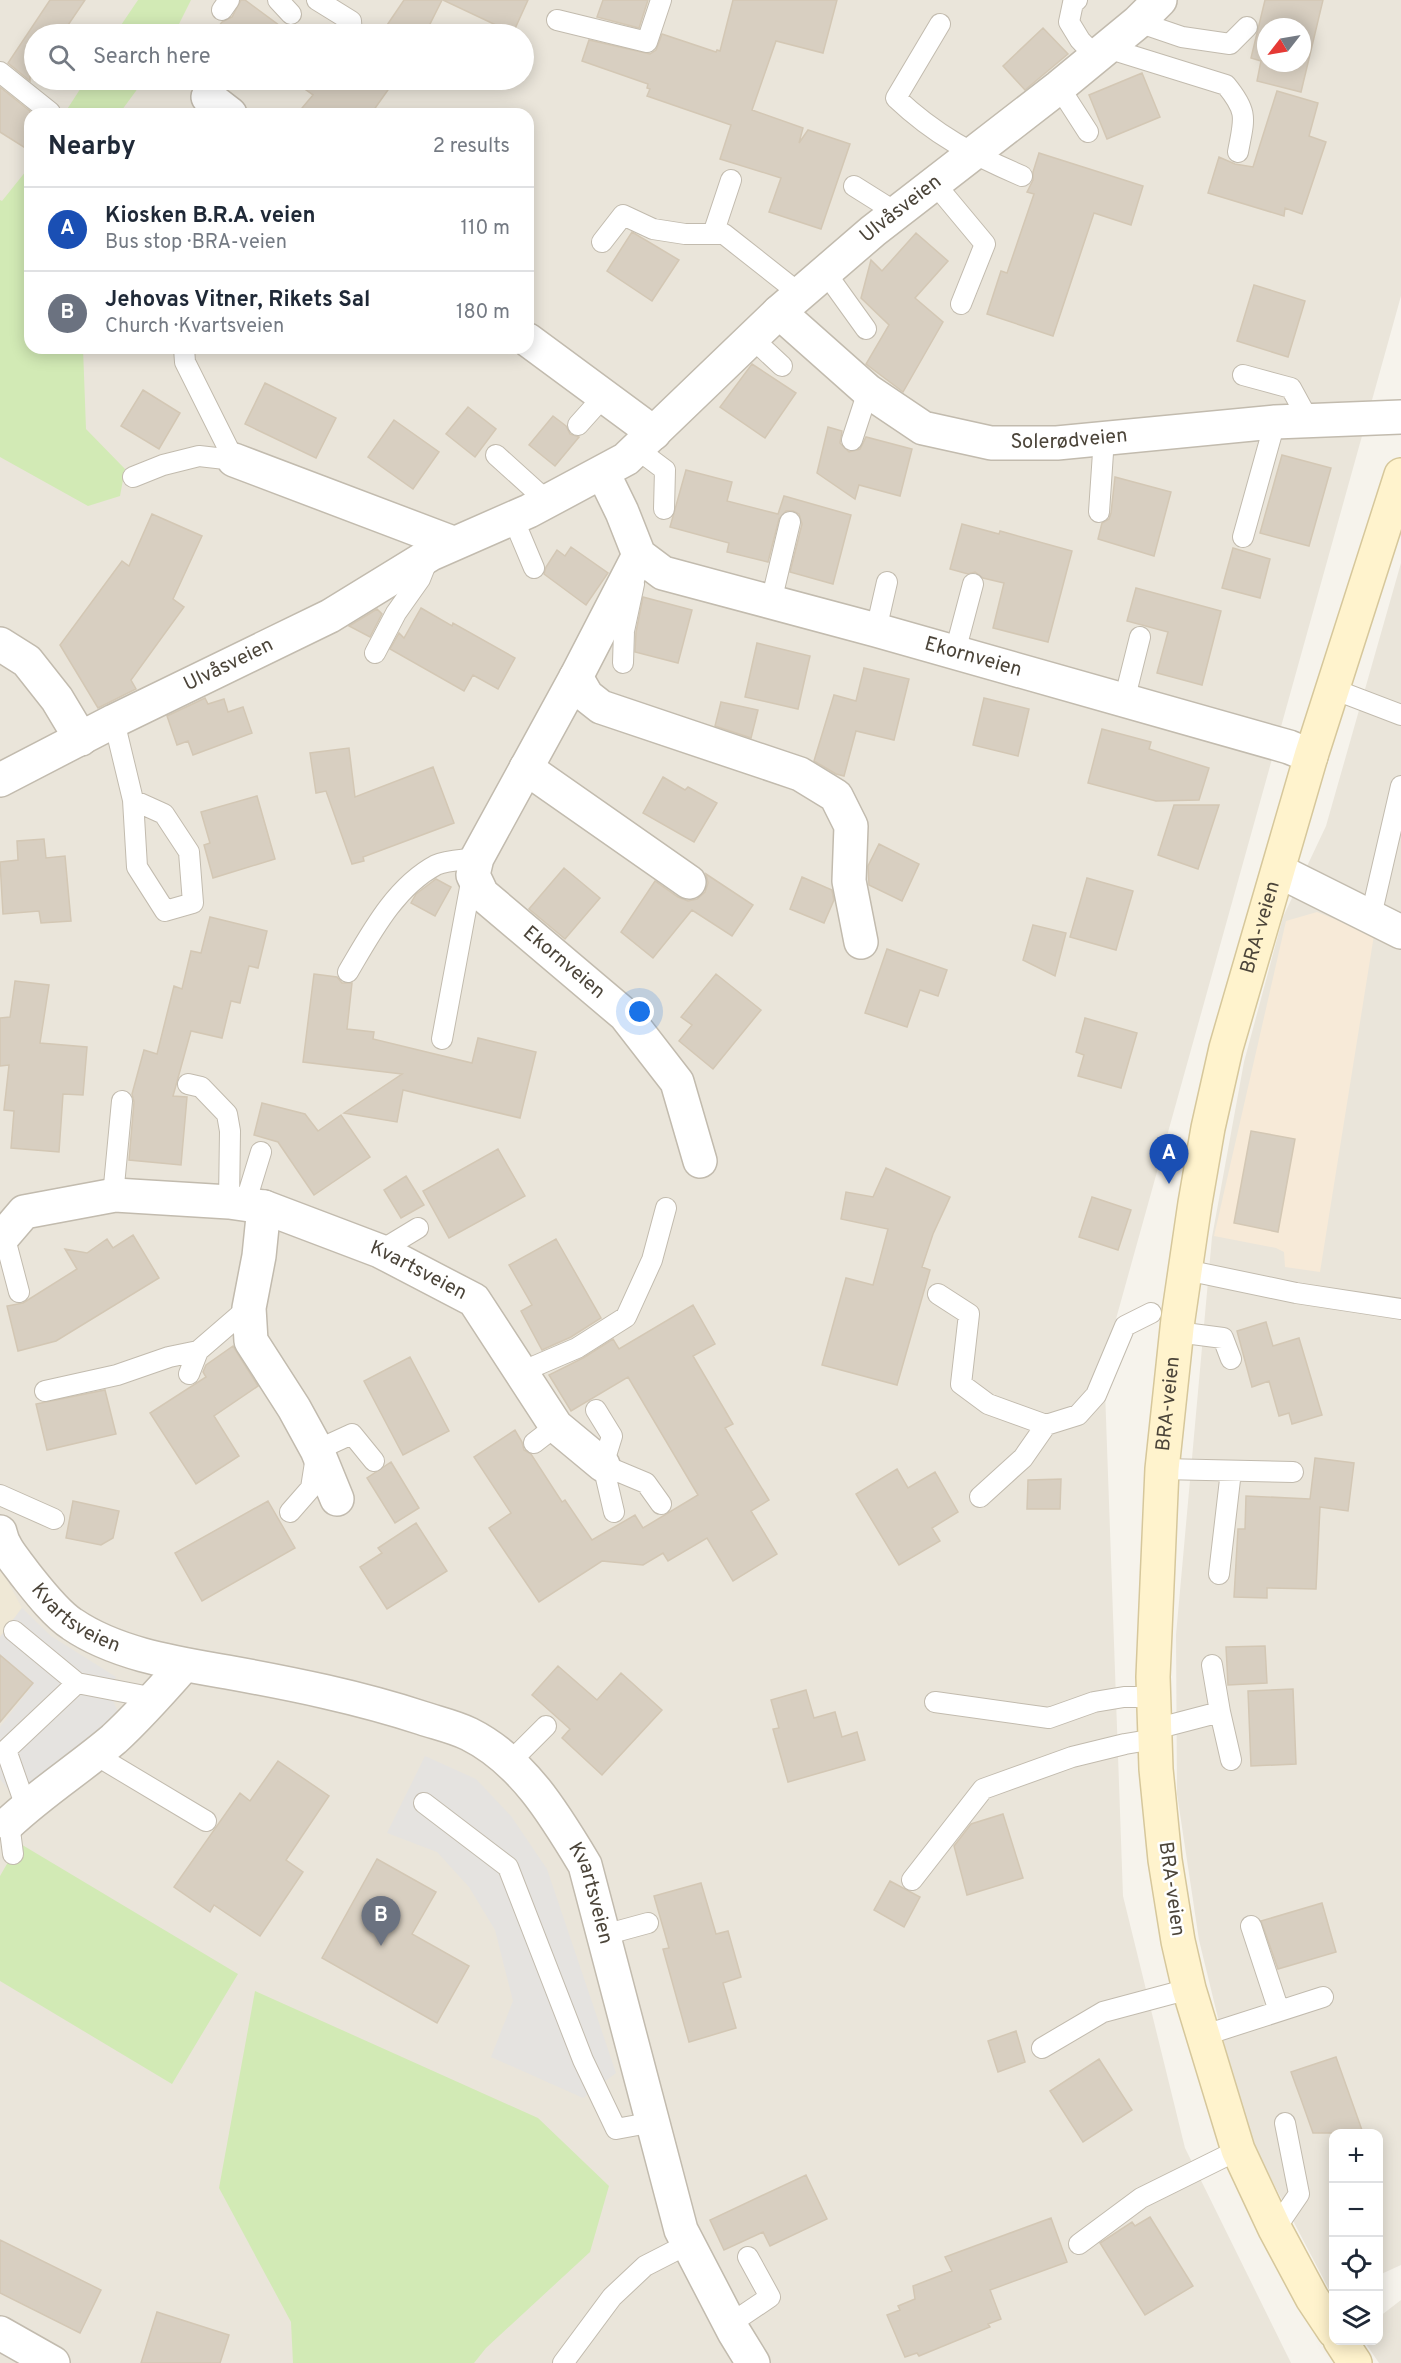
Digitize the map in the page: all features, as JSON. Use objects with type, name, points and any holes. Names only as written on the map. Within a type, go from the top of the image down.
[{"type":"main road","name":"BRA-veien","points":[[1329,2324],[1312,2298],[1275,2229],[1238,2150],[1189,1989],[1178,1941],[1165,1860],[1155,1734],[1154,1697],[1162,1469],[1185,1270],[1206,1139],[1224,1060],[1311,756],[1401,475]]},
{"type":"main road","points":[[1343,2345],[1354,2363]]},
{"type":"street","name":"Ulvåsveien","points":[[0,780],[114,721],[330,616],[442,548],[548,502],[626,459],[789,303],[897,213],[1102,52],[1148,7]]},
{"type":"street","name":"Solerødveien","points":[[789,303],[868,391],[923,428],[991,443],[1057,443],[1275,422],[1401,417]]},
{"type":"street","points":[[534,344],[604,396],[645,441]]},
{"type":"street","points":[[234,460],[442,548]]},
{"type":"street","points":[[475,866],[576,678],[635,562],[622,512],[603,473]]},
{"type":"street","name":"Ekornveien","points":[[635,562],[663,573],[955,652],[1289,747],[1311,756]]},
{"type":"street","points":[[0,644],[27,661],[57,699],[81,739]]},
{"type":"street","points":[[576,678],[587,696],[601,707],[800,774],[836,796],[851,826],[849,881],[861,942]]},
{"type":"street","points":[[526,768],[689,882]]},
{"type":"street","name":"Ekornveien","points":[[475,866],[482,894],[625,1015],[677,1082],[700,1161]]},
{"type":"street","points":[[1279,872],[1401,932]]},
{"type":"street","name":"Kvartsveien","points":[[2,1238],[24,1212],[113,1196],[246,1204],[380,1251],[474,1300],[521,1372],[545,1434],[603,1465]]},
{"type":"street","points":[[246,1204],[259,1256],[249,1307],[251,1341],[294,1408],[317,1450],[337,1499]]},
{"type":"street","name":"Kvartsveien","points":[[0,1532],[2,1543],[36,1588],[71,1623],[114,1645],[184,1665],[282,1682],[383,1705],[468,1733],[501,1753],[527,1779],[559,1821],[585,1865],[681,2230],[748,2361]]},
{"type":"street","points":[[16,1828],[113,1739],[155,1698],[184,1665]]},
{"type":"street","points":[[0,2333],[53,2363]]},
{"type":"lane","points":[[317,0],[351,21],[351,24]]},
{"type":"lane","points":[[557,20],[647,42],[661,0]]},
{"type":"lane","points":[[1077,0],[1073,3],[1069,22],[1080,40],[1102,52],[1226,85],[1237,99],[1245,117],[1238,152]]},
{"type":"lane","points":[[1148,7],[1182,37],[1230,44],[1247,27]]},
{"type":"lane","points":[[940,24],[896,98],[916,117],[973,155],[1022,176]]},
{"type":"lane","points":[[0,72],[45,108]]},
{"type":"lane","points":[[1059,87],[1088,132]]},
{"type":"lane","points":[[713,234],[731,180]]},
{"type":"lane","points":[[935,184],[985,244],[962,303]]},
{"type":"lane","points":[[854,186],[897,213]]},
{"type":"lane","points":[[602,242],[623,215],[653,230],[685,234],[724,234],[789,303]]},
{"type":"lane","points":[[825,272],[866,329]]},
{"type":"lane","points":[[752,338],[782,366]]},
{"type":"lane","points":[[181,354],[234,460]]},
{"type":"lane","points":[[1243,375],[1291,388],[1310,421]]},
{"type":"lane","points":[[852,440],[868,391]]},
{"type":"lane","points":[[578,425],[604,396]]},
{"type":"lane","points":[[1243,537],[1275,422]]},
{"type":"lane","points":[[1099,512],[1104,438]]},
{"type":"lane","points":[[645,441],[665,470],[664,509]]},
{"type":"lane","points":[[496,455],[548,502]]},
{"type":"lane","points":[[133,477],[163,465],[199,456],[234,460]]},
{"type":"lane","points":[[513,518],[534,568]]},
{"type":"lane","points":[[771,602],[790,522]]},
{"type":"lane","points":[[375,653],[396,613],[442,548]]},
{"type":"lane","points":[[623,663],[624,631],[634,589],[635,562]]},
{"type":"lane","points":[[876,630],[887,582]]},
{"type":"lane","points":[[955,652],[973,584]]},
{"type":"lane","points":[[1124,701],[1140,637]]},
{"type":"lane","points":[[1333,689],[1401,715]]},
{"type":"lane","points":[[114,721],[133,800],[137,867],[165,911],[193,903],[189,852],[164,814],[133,800]]},
{"type":"lane","points":[[1371,916],[1401,786]]},
{"type":"lane","points":[[348,972],[373,930],[408,884],[438,864],[475,866],[442,1039]]},
{"type":"lane","points":[[188,1083],[201,1087],[228,1114],[246,1204]]},
{"type":"lane","points":[[113,1196],[122,1101]]},
{"type":"lane","points":[[246,1204],[261,1152]]},
{"type":"lane","points":[[521,1372],[577,1348],[626,1317],[652,1260],[666,1208]]},
{"type":"lane","points":[[380,1251],[418,1228]]},
{"type":"lane","points":[[2,1238],[19,1292]]},
{"type":"lane","points":[[1185,1270],[1296,1293],[1401,1309]]},
{"type":"lane","points":[[938,1294],[969,1314],[961,1384],[988,1404],[1046,1425],[1078,1415],[1096,1395],[1125,1326],[1151,1313]]},
{"type":"lane","points":[[189,1374],[198,1351],[249,1307]]},
{"type":"lane","points":[[1177,1332],[1222,1338],[1231,1359]]},
{"type":"lane","points":[[45,1391],[117,1375],[169,1357],[198,1351]]},
{"type":"lane","points":[[596,1410],[612,1436],[603,1465],[614,1512]]},
{"type":"lane","points":[[980,1497],[1023,1458],[1046,1425]]},
{"type":"lane","points":[[290,1512],[311,1488],[317,1450],[352,1434],[374,1461]]},
{"type":"lane","points":[[603,1465],[646,1482],[661,1504]]},
{"type":"lane","points":[[1162,1469],[1293,1472]]},
{"type":"lane","points":[[1219,1574],[1231,1471]]},
{"type":"lane","points":[[0,1495],[54,1519]]},
{"type":"lane","points":[[14,1630],[77,1683],[155,1698]]},
{"type":"lane","points":[[1212,1665],[1231,1760]]},
{"type":"lane","points":[[16,1828],[6,1750],[77,1683]]},
{"type":"lane","points":[[935,1702],[1049,1718],[1094,1702],[1124,1696],[1154,1697]]},
{"type":"lane","points":[[912,1880],[983,1789],[1072,1757],[1125,1744],[1220,1712]]},
{"type":"lane","points":[[510,1762],[546,1726]]},
{"type":"lane","points":[[94,1754],[206,1821]]},
{"type":"lane","points":[[424,1803],[508,1867],[583,2060],[616,2129],[654,2122]]},
{"type":"lane","points":[[604,1935],[648,1923]]},
{"type":"lane","points":[[1251,1926],[1279,2011]]},
{"type":"lane","points":[[1042,2048],[1103,2012],[1189,1989]]},
{"type":"lane","points":[[1203,2036],[1323,1997]]},
{"type":"lane","points":[[1275,2229],[1299,2194],[1285,2123]]},
{"type":"lane","points":[[1079,2244],[1142,2198],[1238,2150]]},
{"type":"lane","points":[[563,2363],[612,2297],[645,2266],[688,2244]]},
{"type":"lane","points":[[730,2324],[770,2297],[747,2257]]},
{"type":"shaded area","points":[[0,0],[1401,0],[1401,296],[1104,1362],[1123,1896],[1185,2148],[1291,2363],[0,2363]]},
{"type":"shaded area","points":[[1401,563],[1401,2265],[1383,2273],[1383,2129],[1329,2129],[1329,2289],[1245,2129],[1199,1940],[1177,1794],[1176,1635],[1212,1237],[1244,1062],[1283,917],[1326,826]]},
{"type":"shaded area","points":[[1317,912],[1374,935],[1320,1272],[1285,1267],[1284,1252],[1276,1248],[1214,1236],[1286,921]]},
{"type":"shaded area","points":[[0,1567],[22,1608],[0,1637]]},
{"type":"shaded area","points":[[22,1608],[51,1636],[116,1677],[108,1689],[121,1719],[14,1797],[0,1779],[0,1727],[33,1684],[0,1659],[0,1637]]},
{"type":"shaded area","points":[[425,1756],[476,1779],[511,1816],[547,1869],[616,2073],[583,2098],[491,2057],[513,2001],[495,1930],[469,1887],[437,1852],[387,1833]]},
{"type":"shaded area","points":[[1401,2300],[1401,2363],[1379,2363],[1367,2345],[1383,2345],[1383,2314]]},
{"type":"green space","points":[[138,0],[191,0],[179,24],[122,24]]},
{"type":"green space","points":[[80,90],[137,90],[123,108],[68,108]]},
{"type":"green space","points":[[24,174],[24,354],[83,354],[86,429],[125,469],[120,496],[88,506],[0,457],[0,200],[2,201]]},
{"type":"green space","points":[[19,1843],[238,1974],[172,2084],[0,1981],[0,1876]]},
{"type":"green space","points":[[255,1991],[538,2118],[609,2186],[590,2252],[486,2348],[474,2363],[293,2363],[291,2322],[219,2188]]},
{"type":"building","points":[[50,0],[85,0],[69,24],[34,24]]},
{"type":"building","points":[[241,0],[245,0],[277,24],[220,24],[232,17]]},
{"type":"building","points":[[404,0],[442,0],[430,24],[388,24]]},
{"type":"building","points":[[443,0],[528,0],[517,24],[494,24]]},
{"type":"building","points":[[603,0],[648,0],[639,28],[597,17]]},
{"type":"building","points":[[733,0],[837,0],[823,53],[776,41],[752,110],[803,128],[799,143],[808,130],[850,144],[821,229],[769,212],[781,178],[720,159],[731,125],[647,96],[650,89],[647,88],[648,84],[582,61],[589,40],[650,54],[656,50],[662,34],[716,52],[720,51]]},
{"type":"building","points":[[1265,0],[1323,0],[1311,50],[1311,18],[1261,18]]},
{"type":"building","points":[[1043,28],[1068,54],[1025,90],[1003,66]]},
{"type":"building","points":[[1257,33],[1257,60],[1251,58]]},
{"type":"building","points":[[24,39],[24,76],[8,63]]},
{"type":"building","points":[[1259,72],[1306,72],[1301,92],[1257,81]]},
{"type":"building","points":[[1142,73],[1160,117],[1107,139],[1089,95]]},
{"type":"building","points":[[0,87],[26,108],[24,108],[24,147],[0,132]]},
{"type":"building","points":[[306,90],[388,90],[375,108],[302,108],[313,95]]},
{"type":"building","points":[[1277,91],[1318,103],[1309,136],[1326,142],[1302,214],[1285,208],[1284,216],[1208,193],[1219,157],[1235,164],[1253,167]]},
{"type":"building","points":[[1039,153],[1143,186],[1131,225],[1094,213],[1053,336],[987,314],[1001,271],[1007,273],[1034,194],[1027,192],[1033,180]]},
{"type":"building","points":[[632,232],[679,260],[652,301],[607,271]]},
{"type":"building","points":[[916,233],[948,261],[915,298],[943,322],[903,392],[866,364],[889,325],[861,298],[871,260],[882,271]]},
{"type":"building","points":[[1254,285],[1305,301],[1288,357],[1237,341]]},
{"type":"building","points":[[752,364],[796,393],[765,438],[720,407]]},
{"type":"building","points":[[265,383],[336,418],[316,458],[245,424]]},
{"type":"building","points":[[143,390],[180,413],[159,449],[121,426]]},
{"type":"building","points":[[468,407],[496,429],[475,457],[446,434]]},
{"type":"building","points":[[553,416],[566,426],[570,434],[579,437],[555,466],[529,445]]},
{"type":"building","points":[[394,420],[439,452],[413,489],[368,457]]},
{"type":"building","points":[[828,427],[842,431],[840,443],[849,452],[860,449],[866,437],[912,449],[900,496],[859,485],[855,499],[817,473]]},
{"type":"building","points":[[1282,455],[1331,468],[1309,546],[1260,533]]},
{"type":"building","points":[[686,470],[732,482],[727,501],[778,514],[784,496],[851,515],[833,584],[790,572],[802,524],[799,514],[793,511],[786,511],[779,519],[768,562],[727,552],[729,543],[670,527]]},
{"type":"building","points":[[1115,477],[1171,492],[1154,556],[1098,539],[1102,523],[1109,519],[1111,513]]},
{"type":"building","points":[[152,514],[202,536],[173,599],[184,607],[131,680],[136,689],[98,708],[60,645],[122,561],[129,566]]},
{"type":"building","points":[[962,524],[999,534],[1000,531],[1072,551],[1048,642],[993,628],[1004,583],[983,578],[975,572],[968,574],[950,569]]},
{"type":"building","points":[[571,547],[608,573],[586,605],[544,574],[557,550],[565,556]]},
{"type":"building","points":[[1233,548],[1270,559],[1260,598],[1222,588]]},
{"type":"building","points":[[1136,588],[1221,611],[1202,685],[1157,673],[1168,632],[1127,621]]},
{"type":"building","points":[[643,597],[692,610],[678,663],[635,652],[636,632]]},
{"type":"building","points":[[421,608],[515,658],[498,689],[473,675],[464,691],[390,649],[399,633],[404,638]]},
{"type":"building","points":[[377,609],[382,614],[370,637],[349,626]]},
{"type":"building","points":[[757,643],[810,656],[798,709],[745,697]]},
{"type":"building","points":[[864,668],[909,679],[894,740],[856,731],[844,776],[814,761],[834,695],[856,701]]},
{"type":"building","points":[[205,698],[208,704],[224,699],[228,712],[243,707],[252,733],[193,755],[188,741],[177,745],[167,716]]},
{"type":"building","points":[[984,698],[1029,709],[1018,756],[973,745]]},
{"type":"building","points":[[721,702],[758,710],[751,738],[715,726]]},
{"type":"building","points":[[1102,729],[1151,742],[1149,749],[1209,768],[1199,800],[1156,801],[1088,783]]},
{"type":"building","points":[[349,748],[355,797],[433,767],[454,823],[363,857],[364,861],[352,864],[326,791],[316,793],[310,753]]},
{"type":"building","points":[[663,777],[685,790],[688,787],[717,803],[694,842],[643,813]]},
{"type":"building","points":[[257,796],[275,859],[213,878],[204,845],[210,843],[201,812]]},
{"type":"building","points":[[1174,805],[1219,805],[1198,869],[1158,855]]},
{"type":"building","points":[[44,839],[46,858],[65,856],[71,921],[41,923],[39,911],[3,914],[0,862],[18,860],[17,841]]},
{"type":"building","points":[[879,844],[919,864],[902,901],[869,885],[868,866]]},
{"type":"building","points":[[564,868],[600,898],[565,939],[529,909]]},
{"type":"building","points":[[706,874],[753,905],[732,936],[692,910],[653,958],[621,932],[655,881],[688,901],[697,899],[705,892],[708,883]]},
{"type":"building","points":[[802,877],[832,890],[834,900],[824,923],[790,909]]},
{"type":"building","points":[[1087,878],[1133,891],[1116,950],[1070,937]]},
{"type":"building","points":[[436,879],[451,887],[435,916],[411,903],[416,894]]},
{"type":"building","points":[[210,917],[267,931],[258,968],[249,966],[240,1003],[231,1001],[222,1038],[191,1031],[173,1096],[187,1097],[181,1165],[129,1160],[134,1102],[132,1094],[144,1050],[157,1054],[174,986],[182,989],[191,951],[201,953]]},
{"type":"building","points":[[1033,925],[1066,933],[1055,976],[1023,960]]},
{"type":"building","points":[[887,949],[947,970],[938,996],[920,990],[907,1027],[865,1013]]},
{"type":"building","points":[[314,974],[337,977],[342,983],[352,983],[347,1029],[374,1032],[373,1039],[472,1063],[478,1038],[536,1052],[520,1118],[403,1090],[397,1122],[344,1113],[402,1074],[303,1062]]},
{"type":"building","points":[[716,974],[761,1010],[713,1069],[679,1041],[692,1025],[681,1017]]},
{"type":"building","points":[[15,981],[49,985],[40,1043],[87,1047],[83,1095],[63,1094],[59,1152],[11,1148],[14,1111],[4,1110],[9,1065],[0,1066],[0,1018],[10,1017]]},
{"type":"building","points":[[1085,1018],[1137,1033],[1121,1088],[1078,1076],[1084,1055],[1076,1052]]},
{"type":"building","points":[[262,1103],[305,1114],[318,1131],[341,1115],[370,1157],[314,1195],[278,1142],[254,1135]]},
{"type":"building","points":[[1251,1131],[1295,1139],[1278,1232],[1234,1223]]},
{"type":"building","points":[[498,1149],[525,1196],[449,1238],[423,1191]]},
{"type":"building","points":[[886,1168],[950,1197],[933,1234],[922,1267],[930,1270],[897,1385],[822,1365],[846,1278],[873,1285],[888,1229],[841,1219],[846,1192],[873,1197]]},
{"type":"building","points":[[406,1176],[424,1205],[401,1218],[384,1190]]},
{"type":"building","points":[[1092,1197],[1131,1210],[1118,1250],[1079,1237]]},
{"type":"building","points":[[133,1235],[159,1278],[56,1341],[18,1351],[7,1306],[23,1303],[77,1269],[65,1249],[87,1253],[107,1239],[113,1248]]},
{"type":"building","points":[[556,1239],[601,1318],[571,1337],[542,1350],[521,1311],[532,1305],[509,1265]]},
{"type":"building","points":[[693,1305],[715,1344],[693,1356],[733,1424],[725,1428],[769,1500],[751,1511],[777,1554],[733,1581],[707,1538],[668,1561],[663,1553],[643,1565],[602,1561],[539,1602],[489,1528],[511,1513],[474,1457],[515,1430],[524,1450],[531,1454],[562,1502],[565,1500],[592,1540],[635,1515],[643,1528],[698,1495],[628,1377],[571,1411],[549,1375],[583,1358],[613,1339],[619,1349]]},
{"type":"building","points":[[1266,1322],[1273,1346],[1299,1338],[1322,1415],[1292,1424],[1289,1413],[1279,1416],[1269,1381],[1252,1387],[1237,1331]]},
{"type":"building","points":[[233,1346],[258,1386],[214,1416],[239,1456],[196,1484],[150,1413],[206,1377],[203,1372],[206,1365]]},
{"type":"building","points":[[410,1357],[449,1431],[403,1455],[364,1381]]},
{"type":"building","points":[[105,1390],[116,1434],[47,1450],[36,1404]]},
{"type":"building","points":[[1315,1458],[1354,1463],[1348,1511],[1320,1507],[1316,1589],[1267,1588],[1267,1598],[1234,1597],[1238,1529],[1245,1529],[1246,1496],[1310,1499]]},
{"type":"building","points":[[391,1462],[419,1508],[395,1523],[367,1478]]},
{"type":"building","points":[[897,1469],[908,1488],[935,1472],[958,1512],[932,1528],[940,1541],[899,1565],[856,1494]]},
{"type":"building","points":[[1061,1479],[1060,1509],[1027,1509],[1028,1480]]},
{"type":"building","points":[[73,1501],[119,1511],[113,1538],[101,1545],[66,1538]]},
{"type":"building","points":[[268,1501],[295,1548],[202,1601],[175,1553]]},
{"type":"building","points":[[416,1523],[447,1571],[387,1609],[360,1567],[382,1553],[378,1548]]},
{"type":"building","points":[[1265,1646],[1267,1683],[1228,1685],[1226,1647]]},
{"type":"building","points":[[0,1655],[33,1683],[0,1722]]},
{"type":"building","points":[[558,1666],[597,1700],[621,1673],[662,1710],[602,1775],[562,1738],[570,1729],[532,1695]]},
{"type":"building","points":[[1293,1689],[1296,1764],[1251,1766],[1248,1691]]},
{"type":"building","points":[[806,1690],[814,1718],[835,1712],[842,1737],[857,1732],[865,1760],[788,1782],[773,1729],[779,1728],[771,1700]]},
{"type":"building","points":[[278,1761],[329,1796],[286,1860],[303,1872],[260,1936],[214,1905],[210,1912],[174,1887],[240,1793],[250,1801]]},
{"type":"building","points":[[1003,1814],[1023,1878],[967,1895],[954,1846],[971,1824]]},
{"type":"building","points":[[377,1859],[436,1892],[412,1934],[469,1966],[437,2023],[322,1958]]},
{"type":"building","points":[[890,1881],[920,1897],[904,1927],[874,1910]]},
{"type":"building","points":[[701,1883],[716,1934],[728,1931],[741,1977],[723,1983],[736,2028],[689,2042],[663,1949],[669,1948],[654,1896]]},
{"type":"building","points":[[1322,1903],[1336,1952],[1278,1969],[1261,1921]]},
{"type":"building","points":[[1016,2031],[1025,2062],[998,2072],[988,2041]]},
{"type":"building","points":[[1336,2057],[1362,2129],[1329,2129],[1329,2133],[1313,2133],[1291,2072]]},
{"type":"building","points":[[1099,2059],[1132,2110],[1083,2142],[1050,2091]]},
{"type":"building","points":[[806,2175],[827,2219],[770,2246],[763,2232],[724,2250],[710,2220]]},
{"type":"building","points":[[1150,2217],[1193,2286],[1145,2315],[1100,2243],[1132,2222],[1135,2226]]},
{"type":"building","points":[[1051,2218],[1067,2262],[990,2290],[1001,2319],[988,2324],[990,2327],[919,2356],[917,2353],[905,2357],[887,2315],[900,2310],[898,2306],[915,2299],[913,2286],[952,2271],[945,2257]]},
{"type":"building","points":[[0,2240],[101,2290],[80,2333],[0,2293]]},
{"type":"building","points":[[157,2312],[229,2335],[220,2363],[141,2363]]},
{"type":"place","name":"Kiosken B.R.A. veien","points":[[1169,1184]]},
{"type":"place","name":"Jehovas Vitner, Rikets Sal","points":[[381,1946]]}]
